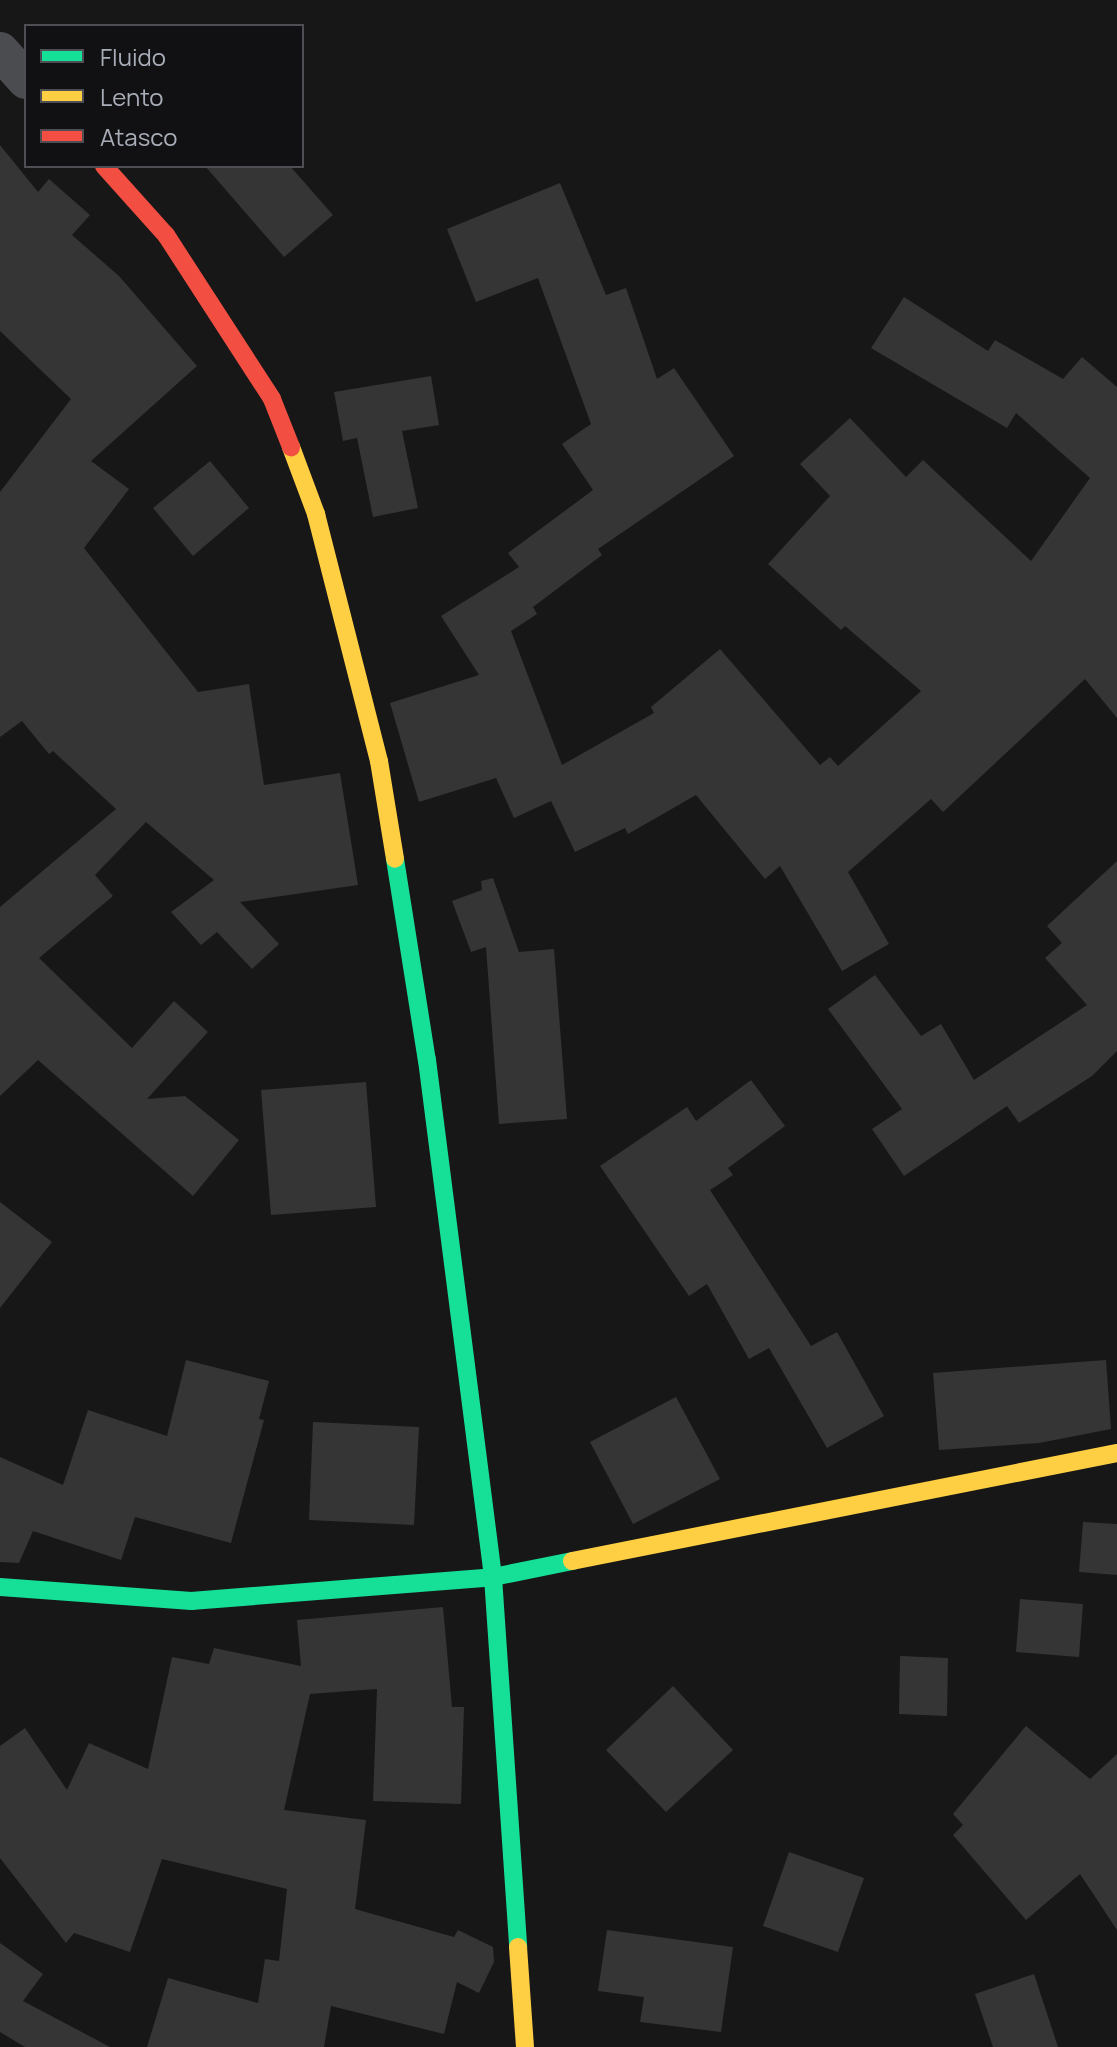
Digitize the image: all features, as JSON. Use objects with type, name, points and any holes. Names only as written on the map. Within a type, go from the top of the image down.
[{"type":"street","points":[[0,51],[24,78]]},
{"type":"street","points":[[106,168],[166,235],[238,341],[272,399],[316,514],[381,776],[427,1060],[493,1577],[525,2047]]},
{"type":"street","points":[[0,1587],[50,1595],[191,1601],[493,1577],[1117,1453]]},
{"type":"building","points":[[0,145],[38,192],[49,179],[90,215],[72,235],[119,276],[197,366],[91,461],[129,489],[84,548],[198,692],[249,684],[264,785],[340,773],[358,885],[240,902],[279,944],[252,969],[217,932],[201,945],[171,912],[214,880],[146,822],[95,875],[113,896],[39,958],[132,1048],[174,1001],[208,1032],[147,1099],[185,1096],[239,1140],[193,1196],[38,1060],[0,1096],[0,907],[116,809],[53,751],[49,754],[22,721],[0,737],[0,492],[71,399],[0,331]]},
{"type":"building","points":[[207,168],[292,168],[333,215],[284,257]]},
{"type":"building","points":[[560,183],[606,295],[626,288],[657,379],[674,368],[734,456],[598,549],[602,555],[533,607],[537,614],[511,631],[562,765],[654,713],[651,707],[720,649],[820,765],[830,757],[838,766],[921,691],[845,626],[841,630],[768,564],[830,496],[800,464],[850,418],[906,477],[923,460],[1031,561],[1090,478],[1016,413],[1007,428],[871,348],[904,297],[988,351],[995,340],[1063,379],[1082,357],[1117,387],[1117,718],[1085,679],[943,812],[931,799],[848,872],[889,944],[842,971],[780,866],[765,879],[696,795],[628,834],[625,828],[575,852],[551,801],[514,818],[496,778],[419,802],[390,703],[479,675],[441,616],[519,567],[508,553],[593,490],[562,444],[591,424],[538,278],[476,302],[447,229]]},
{"type":"building","points":[[431,376],[439,425],[402,431],[418,508],[373,517],[357,438],[343,441],[334,392]]},
{"type":"building","points":[[210,461],[249,508],[193,556],[153,508]]},
{"type":"building","points":[[1117,861],[1117,1051],[1092,1076],[1019,1123],[1007,1106],[904,1176],[872,1129],[902,1109],[828,1009],[875,975],[921,1036],[941,1024],[974,1080],[1087,1005],[1045,958],[1062,943],[1047,926]]},
{"type":"building","points":[[493,878],[519,952],[554,949],[567,1119],[499,1124],[486,947],[471,952],[452,901],[482,890],[481,881]]},
{"type":"building","points":[[751,1080],[785,1126],[728,1168],[733,1175],[710,1190],[811,1346],[837,1332],[884,1416],[827,1448],[769,1348],[749,1359],[707,1284],[689,1296],[600,1166],[687,1107],[696,1121]]},
{"type":"building","points":[[366,1082],[376,1207],[271,1215],[261,1090]]},
{"type":"building","points":[[0,1202],[52,1242],[0,1308]]},
{"type":"building","points":[[186,1360],[269,1381],[259,1419],[264,1420],[231,1543],[135,1517],[121,1560],[33,1531],[19,1563],[0,1562],[0,1457],[63,1485],[88,1410],[167,1436]]},
{"type":"building","points":[[1106,1360],[1111,1429],[1039,1443],[939,1450],[933,1373]]},
{"type":"building","points":[[676,1397],[720,1479],[633,1524],[590,1442]]},
{"type":"building","points":[[313,1422],[419,1427],[414,1525],[309,1520]]},
{"type":"building","points":[[1083,1522],[1117,1524],[1117,1575],[1079,1572]]},
{"type":"building","points":[[1020,1599],[1083,1604],[1079,1657],[1016,1652]]},
{"type":"building","points":[[443,1607],[452,1707],[464,1707],[461,1804],[373,1801],[377,1689],[310,1694],[284,1810],[366,1820],[355,1909],[454,1937],[458,1930],[493,1947],[494,1962],[479,1993],[457,1982],[444,2034],[331,2006],[324,2047],[147,2047],[168,1978],[258,2003],[265,1959],[279,1961],[287,1889],[162,1859],[130,1952],[74,1933],[66,1943],[0,1858],[0,1746],[25,1728],[67,1790],[89,1743],[148,1769],[172,1657],[209,1664],[214,1648],[301,1666],[297,1620]]},
{"type":"building","points":[[900,1656],[948,1658],[947,1716],[899,1714]]},
{"type":"building","points":[[673,1686],[733,1750],[666,1812],[606,1750]]},
{"type":"building","points":[[1026,1726],[1090,1779],[1117,1754],[1117,1930],[1080,1874],[1026,1920],[953,1835],[963,1825],[953,1814]]},
{"type":"building","points":[[789,1852],[864,1878],[838,1952],[763,1926]]},
{"type":"building","points":[[607,1930],[733,1947],[721,2032],[640,2022],[644,1997],[598,1991]]},
{"type":"building","points":[[0,1943],[43,1974],[23,2001],[110,2047],[25,2047],[0,2032]]},
{"type":"building","points":[[1034,1974],[1058,2047],[993,2047],[975,1994]]},
{"type":"traffic: fast","points":[[395,859],[427,1060],[493,1577],[518,1947]]},
{"type":"traffic: fast","points":[[0,1587],[191,1601],[493,1577],[572,1561]]},
{"type":"traffic: slow","points":[[291,447],[316,514],[379,761],[395,859]]},
{"type":"traffic: slow","points":[[572,1561],[1117,1453]]},
{"type":"traffic: slow","points":[[518,1947],[525,2047]]},
{"type":"traffic: jam","points":[[106,168],[166,235],[272,399],[291,447]]}]
